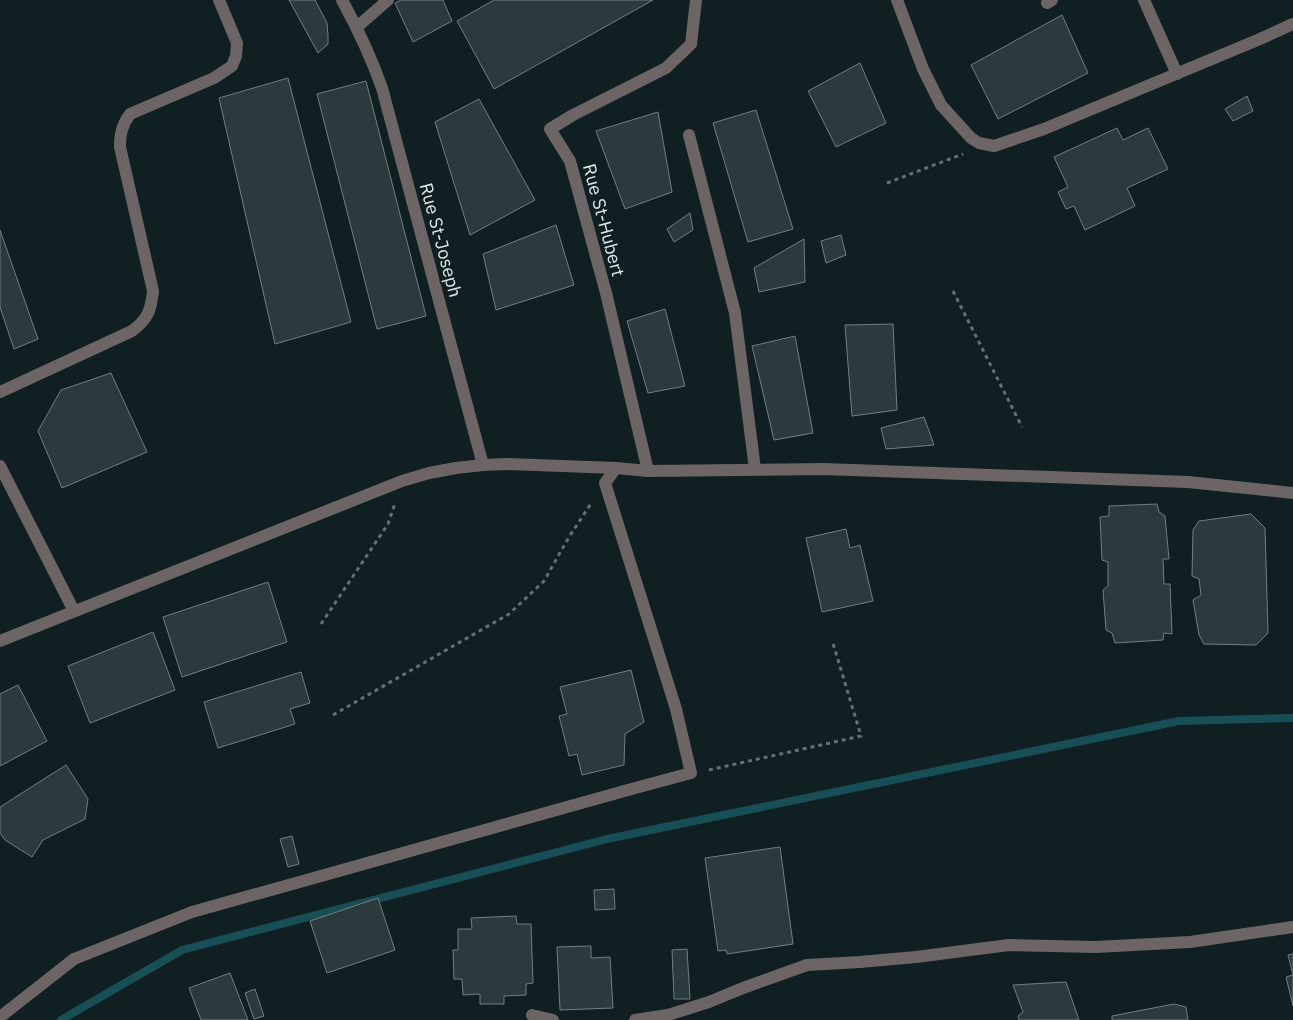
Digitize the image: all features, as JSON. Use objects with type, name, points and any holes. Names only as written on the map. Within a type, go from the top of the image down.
[{"type":"street","points":[[0,392],[132,331],[145,319],[152,303],[153,291],[120,147],[120,136],[124,123],[130,114],[214,78],[232,66],[236,56],[237,43],[220,0]]},
{"type":"street","name":"Rue St-Joseph","points":[[342,0],[371,57],[382,88],[483,465]]},
{"type":"street","points":[[357,28],[388,0]]},
{"type":"street","name":"Rue St-Hubert","points":[[648,471],[606,293],[570,161],[550,129],[573,115],[666,68],[691,44],[696,0]]},
{"type":"street","points":[[897,0],[924,69],[941,105],[971,138],[979,143],[994,146],[1044,129],[1293,24]]},
{"type":"street","points":[[1144,0],[1177,74]]},
{"type":"street","points":[[689,135],[735,313],[755,469]]},
{"type":"street","points":[[0,641],[402,481],[438,472],[483,465],[507,464],[648,471],[824,469],[1188,482],[1293,493]]},
{"type":"street","points":[[0,466],[74,611]]},
{"type":"street","points":[[0,1017],[74,959],[192,912],[691,773],[676,709],[605,483],[616,468]]},
{"type":"street","points":[[635,1020],[668,1015],[709,1002],[807,965],[916,957],[1009,945],[1096,947],[1190,942],[1293,927]]},
{"type":"street","points":[[532,1015],[553,1020]]},
{"type":"path","points":[[888,183],[986,144]]},
{"type":"path","points":[[953,291],[1022,427]]},
{"type":"path","points":[[321,624],[388,524],[402,481]]},
{"type":"path","points":[[333,715],[509,614],[544,581],[568,537],[605,483]]},
{"type":"path","points":[[691,773],[861,736],[832,640]]},
{"type":"building","points":[[289,0],[315,0],[327,23],[328,35],[328,44],[318,53]]},
{"type":"building","points":[[401,0],[443,0],[452,21],[413,42],[395,3]]},
{"type":"building","points":[[494,0],[653,0],[494,89],[457,21]]},
{"type":"building","points":[[1062,15],[1088,73],[998,119],[971,65]]},
{"type":"building","points":[[860,63],[886,123],[836,147],[808,91]]},
{"type":"building","points":[[288,78],[351,322],[275,344],[219,98]]},
{"type":"building","points":[[366,81],[426,316],[377,329],[317,94]]},
{"type":"building","points":[[1247,96],[1253,111],[1233,121],[1225,109]]},
{"type":"building","points":[[479,99],[535,200],[470,235],[435,122]]},
{"type":"building","points":[[756,110],[793,229],[748,242],[713,123]]},
{"type":"building","points":[[658,112],[672,192],[625,209],[596,131]]},
{"type":"building","points":[[1117,128],[1123,140],[1148,128],[1168,169],[1127,188],[1135,206],[1085,230],[1074,206],[1066,209],[1058,192],[1068,187],[1054,157]]},
{"type":"building","points":[[690,213],[693,230],[674,242],[667,229]]},
{"type":"building","points":[[556,225],[574,285],[496,310],[483,254]]},
{"type":"building","points":[[0,230],[38,339],[14,349],[0,307]]},
{"type":"building","points":[[841,235],[846,255],[826,263],[821,241]]},
{"type":"building","points":[[804,239],[805,282],[759,292],[754,268]]},
{"type":"building","points":[[665,309],[685,386],[648,393],[627,321]]},
{"type":"building","points":[[893,324],[897,410],[852,416],[845,325]]},
{"type":"building","points":[[795,336],[813,433],[774,440],[752,346]]},
{"type":"building","points":[[111,373],[147,452],[62,488],[38,431],[61,390]]},
{"type":"building","points":[[924,417],[934,445],[886,449],[881,428]]},
{"type":"building","points":[[1157,504],[1159,512],[1165,516],[1169,559],[1163,559],[1164,584],[1170,584],[1172,634],[1164,633],[1163,640],[1115,643],[1112,633],[1106,630],[1103,590],[1108,586],[1108,562],[1102,560],[1100,517],[1109,516],[1109,506]]},
{"type":"building","points":[[1251,514],[1265,528],[1268,633],[1256,645],[1204,644],[1199,635],[1193,600],[1201,595],[1199,579],[1192,576],[1193,530],[1199,521]]},
{"type":"building","points":[[846,529],[850,548],[860,545],[873,601],[822,612],[806,538]]},
{"type":"building","points":[[268,582],[287,642],[182,677],[163,617]]},
{"type":"building","points":[[153,632],[175,690],[90,723],[68,666]]},
{"type":"building","points":[[631,670],[644,722],[625,734],[624,765],[582,775],[577,754],[569,756],[559,716],[567,714],[560,687]]},
{"type":"building","points":[[301,672],[310,703],[290,709],[295,724],[218,748],[204,702]]},
{"type":"building","points":[[18,685],[47,741],[0,766],[0,694]]},
{"type":"building","points":[[66,765],[88,799],[85,819],[43,840],[32,857],[5,840],[0,833],[0,807]]},
{"type":"building","points":[[292,836],[299,864],[288,867],[280,839]]},
{"type":"building","points":[[780,847],[793,944],[727,954],[726,950],[718,951],[705,858]]},
{"type":"building","points":[[614,889],[615,909],[595,910],[594,890]]},
{"type":"building","points":[[378,898],[395,950],[327,973],[310,921]]},
{"type":"building","points":[[516,916],[517,924],[531,924],[533,983],[526,984],[526,995],[504,996],[504,1004],[480,1004],[480,994],[463,995],[462,979],[454,979],[453,950],[458,950],[458,929],[472,929],[471,918]]},
{"type":"building","points":[[591,946],[591,958],[610,957],[613,1008],[560,1010],[557,947]]},
{"type":"building","points":[[687,949],[690,999],[674,999],[672,950]]},
{"type":"building","points":[[1293,954],[1293,975],[1288,955]]},
{"type":"building","points":[[230,973],[248,1020],[201,1020],[189,988]]},
{"type":"building","points":[[1293,975],[1293,1006],[1286,977]]},
{"type":"building","points":[[1066,982],[1079,1020],[1019,1020],[1018,1016],[1023,1012],[1013,985]]},
{"type":"building","points":[[255,989],[264,1016],[254,1019],[245,993]]},
{"type":"building","points":[[1174,1004],[1186,1007],[1188,1020],[1112,1020],[1112,1016]]},
{"type":"waterway","points":[[61,1020],[182,950],[607,839],[1179,721],[1293,718]]}]
